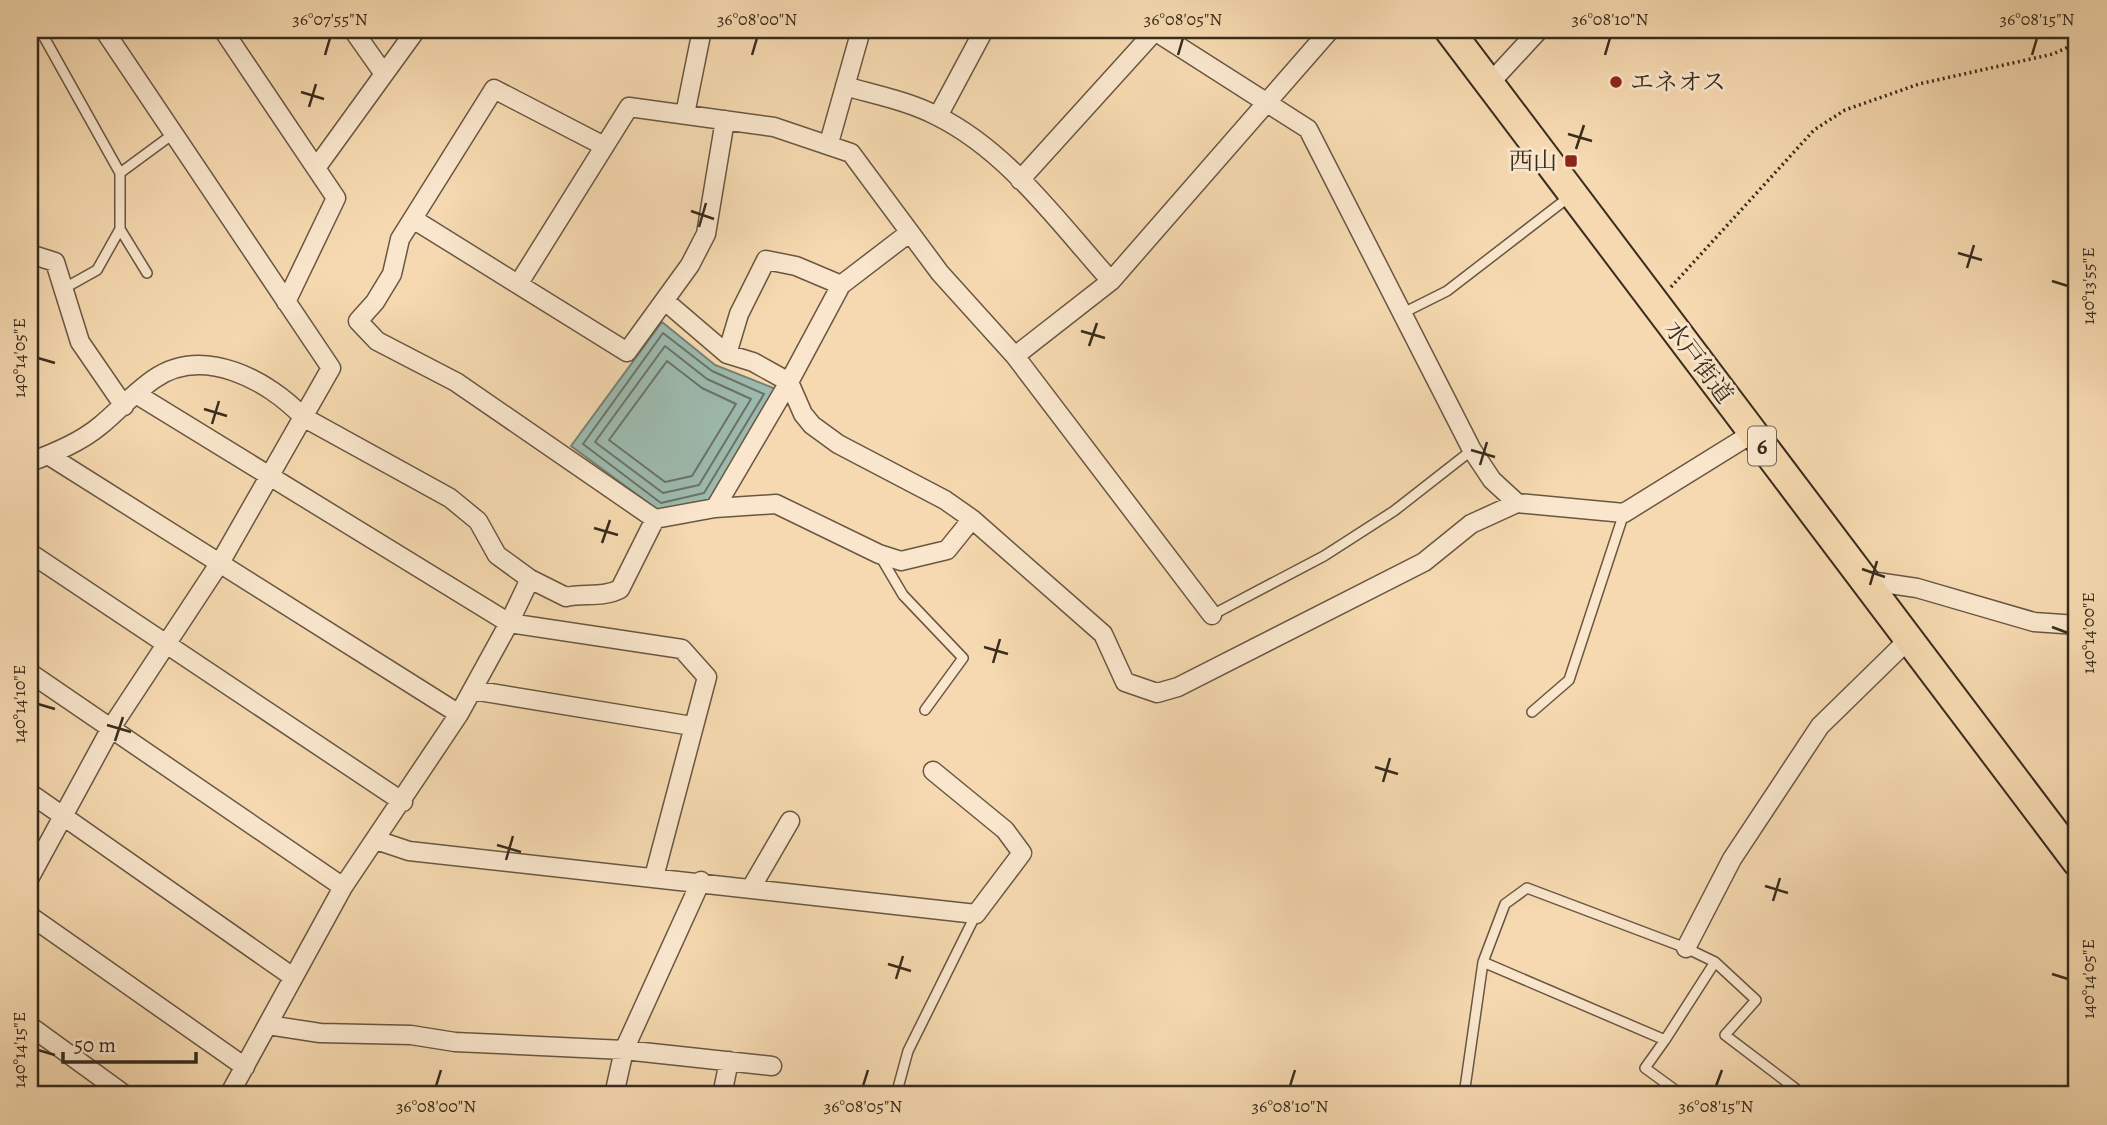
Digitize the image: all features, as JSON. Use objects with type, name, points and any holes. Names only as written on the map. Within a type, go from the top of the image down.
[{"type":"highway","name":"水戸街道","points":[[1448,30],[2077,862]]},
{"type":"street","points":[[30,877],[111,728],[221,561],[331,368],[104,30]]},
{"type":"street","points":[[223,30],[336,198],[286,302]]},
{"type":"street","points":[[353,30],[384,74]]},
{"type":"street","points":[[316,168],[416,30]]},
{"type":"street","points":[[685,114],[702,30]]},
{"type":"street","points":[[829,144],[862,30]]},
{"type":"street","points":[[938,116],[984,30]]},
{"type":"street","points":[[1020,180],[1154,30],[1269,103],[1308,129],[1472,450],[1492,480],[1517,503]]},
{"type":"street","points":[[1015,356],[1111,281],[1330,30]]},
{"type":"street","points":[[1489,84],[1539,30]]},
{"type":"street","points":[[845,86],[907,103],[938,116],[970,135],[1020,180],[1111,281]]},
{"type":"street","points":[[604,146],[494,89],[400,239],[392,274],[375,302],[358,321],[377,341],[456,382],[655,519],[715,508],[776,504],[879,554],[901,561],[947,550],[972,519]]},
{"type":"street","points":[[519,283],[629,107],[774,127],[851,153],[940,273],[1015,356],[1212,615]]},
{"type":"street","points":[[413,219],[627,352],[690,265],[706,234],[725,120]]},
{"type":"street","points":[[715,508],[789,382],[841,285],[909,233]]},
{"type":"street","points":[[30,254],[55,261],[80,342],[130,400],[270,477],[509,623],[682,649],[707,677],[654,877]]},
{"type":"street","points":[[727,354],[739,314],[766,260],[796,266],[841,285]]},
{"type":"street","points":[[665,301],[727,354],[752,362],[789,382],[803,414],[812,425],[838,444],[945,500],[972,519],[1103,634],[1125,682],[1157,693],[1178,687],[1282,636],[1424,562],[1471,524],[1517,503],[1624,513],[1752,433]]},
{"type":"street","points":[[30,462],[99,428],[130,400],[171,370],[208,366],[257,379],[303,416],[450,498],[478,521],[497,555],[530,579],[566,597],[580,593],[610,594],[620,589],[655,519]]},
{"type":"street","points":[[48,455],[221,561],[459,714]]},
{"type":"street","points":[[30,553],[403,802]]},
{"type":"street","points":[[229,1095],[343,887],[403,802],[459,714],[530,579]]},
{"type":"street","points":[[1863,580],[1917,588],[2035,622],[2077,625]]},
{"type":"street","points":[[1686,948],[1732,859],[1820,726],[1908,639]]},
{"type":"street","points":[[30,673],[343,887]]},
{"type":"street","points":[[472,690],[692,726]]},
{"type":"street","points":[[376,840],[409,851],[701,881],[976,914],[1022,853],[1005,830],[933,771]]},
{"type":"street","points":[[30,793],[293,977]]},
{"type":"street","points":[[751,888],[790,821]]},
{"type":"street","points":[[614,1095],[624,1050],[701,881]]},
{"type":"street","points":[[30,916],[245,1067]]},
{"type":"street","points":[[268,1025],[320,1033],[411,1035],[455,1042],[624,1050],[772,1066]]},
{"type":"street","points":[[30,1026],[125,1095]]},
{"type":"street","points":[[722,1095],[729,1061]]},
{"type":"lane","points":[[40,30],[120,173],[120,229],[97,270],[62,289]]},
{"type":"lane","points":[[120,173],[173,134]]},
{"type":"lane","points":[[1403,313],[1447,291],[1573,194]]},
{"type":"lane","points":[[120,229],[147,273]]},
{"type":"lane","points":[[1212,615],[1324,556],[1394,511],[1472,450]]},
{"type":"lane","points":[[1532,712],[1569,680],[1624,513]]},
{"type":"lane","points":[[879,554],[903,595],[963,658],[925,710]]},
{"type":"lane","points":[[1464,1095],[1483,962],[1505,905],[1527,888],[1686,948],[1715,962],[1756,1000],[1725,1035],[1804,1095]]},
{"type":"lane","points":[[896,1095],[908,1051],[976,914]]},
{"type":"lane","points":[[1483,962],[1665,1040]]},
{"type":"lane","points":[[1682,1095],[1645,1068],[1715,962]]},
{"type":"path","points":[[1656,304],[1814,130],[1845,110],[1919,84],[2053,54],[2077,43]]},
{"type":"water","points":[[662,322],[715,365],[776,389],[709,500],[658,510],[571,446]]},
{"type":"place","name":"エネオス","points":[[1616,82]]},
{"type":"place","name":"西山","points":[[1571,161]]}]
